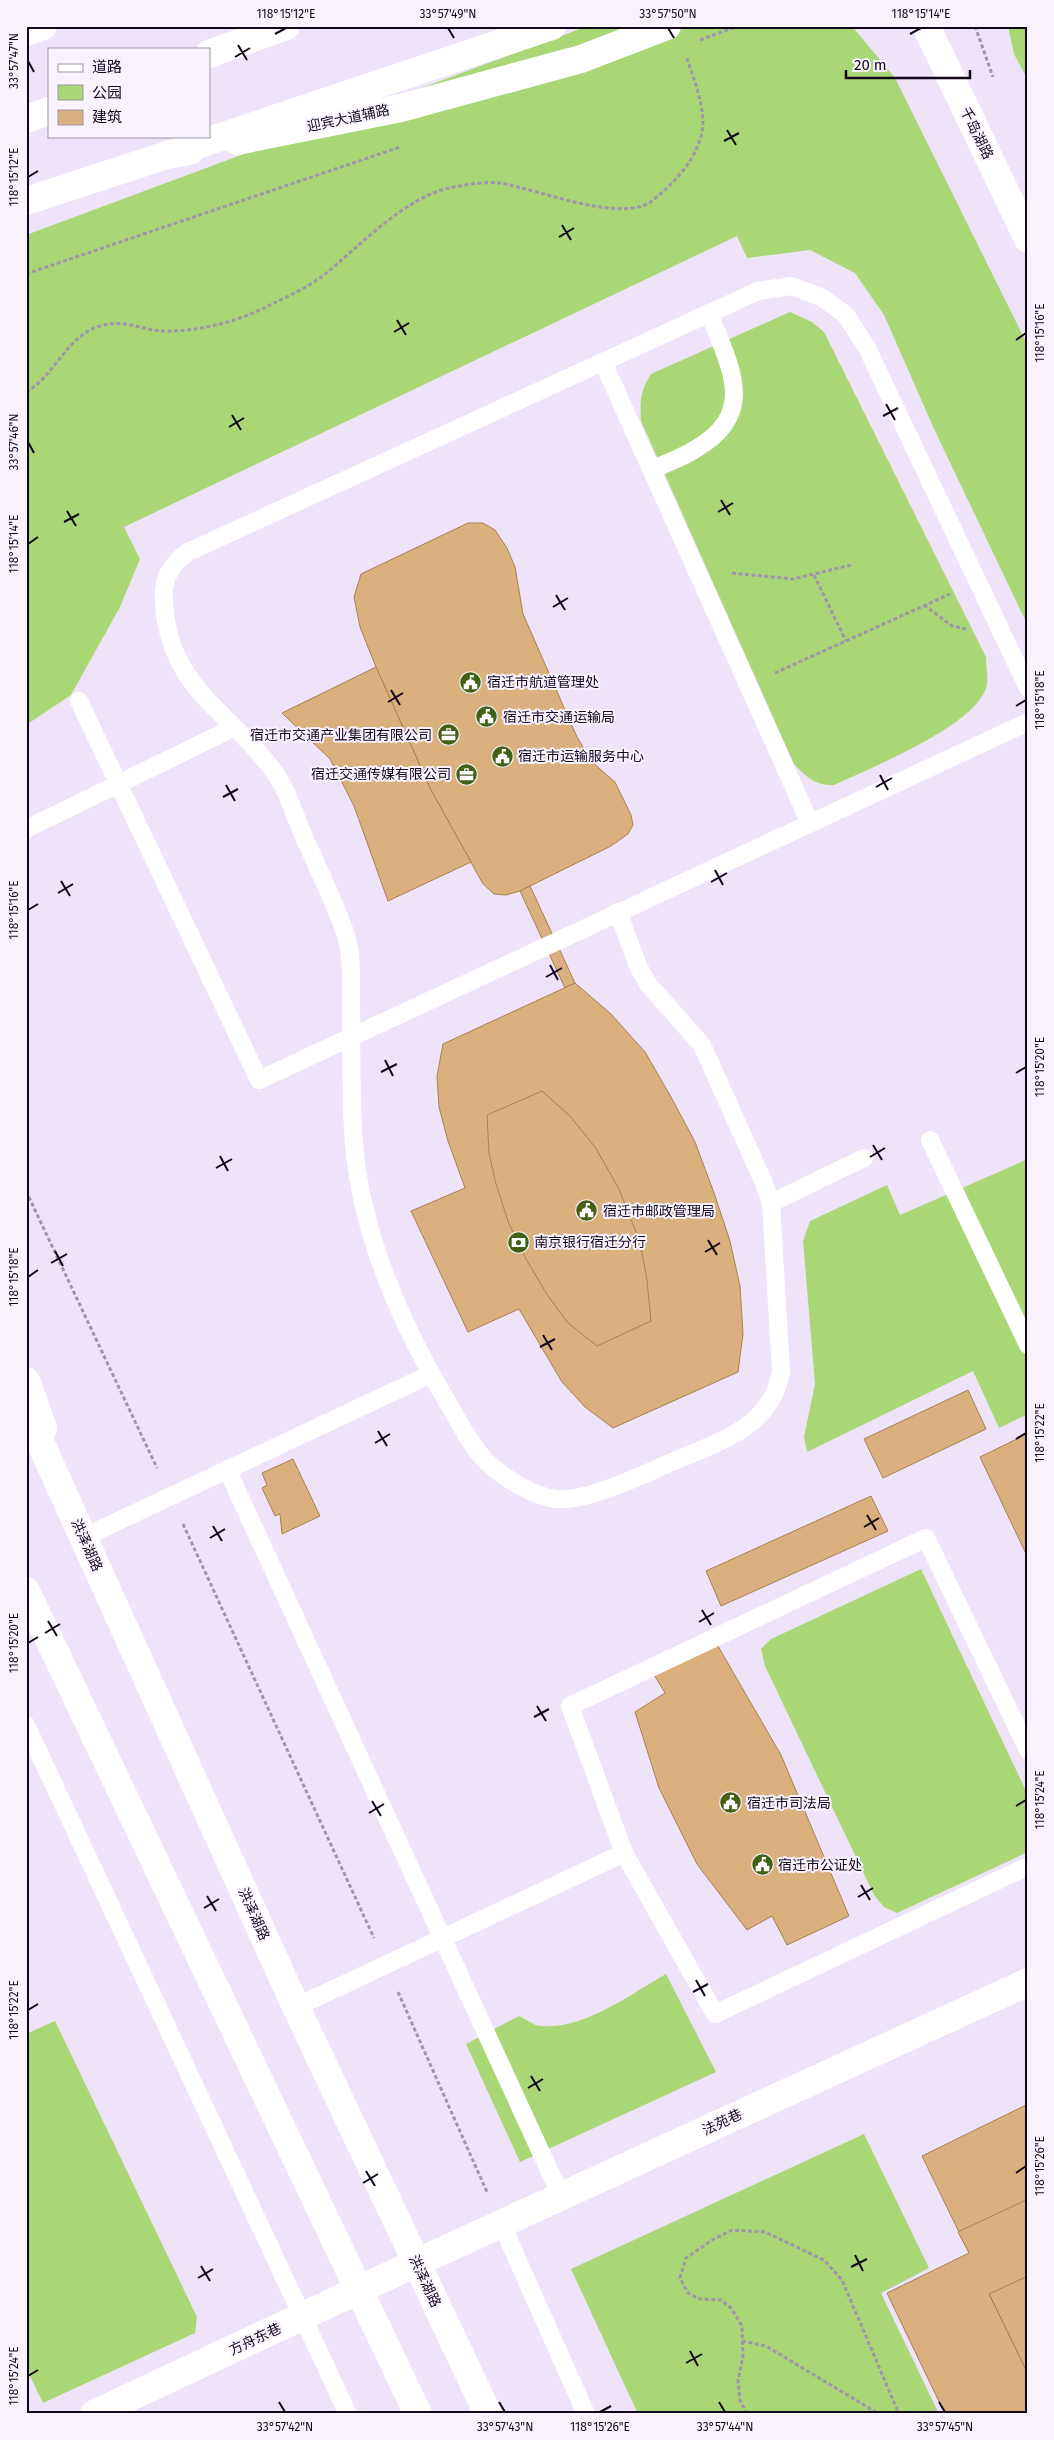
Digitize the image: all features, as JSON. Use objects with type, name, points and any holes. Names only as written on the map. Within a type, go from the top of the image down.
[{"type":"main road","points":[[26,32],[42,26]]},
{"type":"main road","points":[[210,54],[286,26]]},
{"type":"main road","points":[[167,155],[552,26]]},
{"type":"main road","name":"千岛湖路","points":[[926,26],[1028,239]]},
{"type":"main road","name":"迎宾大道辅路","points":[[26,202],[167,155],[401,108],[675,36]]},
{"type":"main road","points":[[26,119],[48,111]]},
{"type":"main road","points":[[26,210],[65,189]]},
{"type":"main road","points":[[26,1381],[84,1537]]},
{"type":"main road","name":"洪泽湖路","points":[[26,1411],[296,2007],[488,2414]]},
{"type":"main road","points":[[26,1591],[418,2414]]},
{"type":"main road","name":"法苑巷","points":[[416,2262],[1028,1982]]},
{"type":"main road","name":"方舟东巷","points":[[94,2414],[416,2262]]},
{"type":"lane","points":[[618,912],[638,966],[648,984],[702,1045],[764,1183],[771,1203],[780,1379],[764,1412],[755,1422],[733,1436],[594,1494],[556,1499],[532,1491],[506,1476],[486,1460],[467,1435],[431,1374],[400,1311],[366,1220],[354,1141],[351,967],[346,935],[278,777],[190,682],[177,657],[165,614],[163,593],[165,578],[174,563],[188,552],[758,291],[791,286],[822,297],[846,315],[867,348],[1028,688]]},
{"type":"lane","points":[[652,470],[694,450],[727,424],[733,409],[734,392],[730,368],[709,313]]},
{"type":"lane","points":[[603,362],[810,823]]},
{"type":"lane","points":[[79,701],[259,1080],[352,1035],[1028,722]]},
{"type":"lane","points":[[26,829],[233,728]]},
{"type":"lane","points":[[930,1140],[1028,1345]]},
{"type":"lane","points":[[771,1203],[864,1158]]},
{"type":"lane","points":[[84,1537],[431,1374]]},
{"type":"lane","points":[[226,1469],[561,2196]]},
{"type":"lane","points":[[1028,1750],[926,1538],[570,1706],[624,1853],[716,2014],[1028,1866]]},
{"type":"lane","points":[[26,1725],[348,2414]]},
{"type":"lane","points":[[296,2007],[624,1853]]},
{"type":"lane","points":[[501,2223],[586,2414]]},
{"type":"path","points":[[692,43],[738,26]]},
{"type":"path","points":[[26,392],[49,373],[73,342],[98,327],[125,323],[166,332],[206,328],[267,307],[322,276],[402,209],[448,188],[498,183],[596,206],[625,210],[650,203],[676,180],[694,155],[703,124],[699,95],[675,36]]},
{"type":"path","points":[[26,274],[232,206],[408,144]]},
{"type":"path","points":[[695,566],[793,579],[851,565]]},
{"type":"path","points":[[814,575],[846,641]]},
{"type":"path","points":[[748,685],[978,581]]},
{"type":"path","points":[[26,1191],[170,1495],[386,1965],[501,2223]]},
{"type":"path","points":[[747,2414],[740,2400],[738,2381],[743,2356],[742,2326],[731,2308],[721,2300],[700,2299],[688,2293],[680,2278],[686,2258],[712,2240],[732,2230],[765,2232],[824,2260],[842,2280],[899,2414]]},
{"type":"path","points":[[742,2341],[766,2346],[879,2414]]},
{"type":"green space","points":[[588,26],[852,26],[895,78],[1028,346],[1028,626],[935,431],[884,315],[855,273],[810,250],[747,258],[737,236],[124,527],[140,559],[120,607],[71,695],[26,725],[26,235]]},
{"type":"green space","points":[[1008,26],[1028,26],[1028,80],[1014,54]]},
{"type":"green space","points":[[790,312],[812,322],[824,332],[986,657],[987,684],[980,699],[966,714],[922,743],[834,785],[822,784],[812,780],[794,764],[641,421],[642,397],[651,374]]},
{"type":"green space","points":[[1028,1159],[1028,1414],[999,1428],[973,1371],[807,1452],[804,1437],[815,1384],[803,1241],[810,1221],[887,1185],[900,1215]]},
{"type":"green space","points":[[921,1569],[1028,1795],[1028,1852],[897,1913],[884,1907],[874,1895],[765,1666],[761,1649],[771,1639]]},
{"type":"green space","points":[[666,1974],[716,2072],[520,2162],[466,2044],[519,2016],[540,2026],[557,2026],[573,2023],[606,2009]]},
{"type":"green space","points":[[55,2021],[197,2317],[195,2333],[43,2403],[26,2368],[26,2034]]},
{"type":"green space","points":[[864,2134],[929,2268],[881,2293],[939,2414],[638,2414],[571,2269]]},
{"type":"building","points":[[468,523],[483,523],[495,530],[507,548],[515,567],[523,614],[577,737],[592,762],[615,782],[631,815],[633,825],[628,834],[611,846],[520,891],[506,895],[494,894],[483,884],[431,790],[360,627],[354,597],[361,574]]},
{"type":"building","points":[[376,667],[431,790],[471,862],[388,901],[354,806],[330,759],[282,713]]},
{"type":"building","points":[[530,886],[575,983],[565,988],[520,891]]},
{"type":"building","points":[[575,983],[611,1014],[645,1052],[671,1097],[695,1142],[714,1193],[730,1241],[740,1286],[743,1334],[738,1372],[613,1428],[585,1407],[562,1382],[519,1309],[468,1332],[411,1211],[465,1188],[448,1141],[439,1107],[437,1076],[443,1044]]},
{"type":"building","points":[[542,1091],[570,1116],[595,1147],[619,1189],[640,1242],[647,1280],[651,1321],[597,1346],[568,1323],[548,1296],[526,1259],[509,1224],[496,1184],[489,1153],[487,1115]]},
{"type":"building","points":[[968,1390],[986,1429],[883,1478],[864,1439]]},
{"type":"building","points":[[1028,1434],[1028,1558],[980,1457]]},
{"type":"building","points":[[293,1459],[320,1516],[282,1534],[280,1514],[275,1516],[262,1488],[267,1485],[262,1473]]},
{"type":"building","points":[[871,1496],[888,1531],[721,1606],[706,1571]]},
{"type":"building","points":[[715,1641],[781,1755],[849,1916],[787,1945],[772,1916],[747,1930],[697,1864],[659,1788],[635,1712],[665,1693],[653,1673]]},
{"type":"building","points":[[1028,2104],[1028,2374],[922,2156]]},
{"type":"building","points":[[1028,2199],[1028,2276],[989,2294],[1028,2374],[1028,2414],[945,2414],[887,2293],[969,2253],[958,2232]]},
{"type":"place","name":"宿迁市航道管理处","points":[[471,682]]},
{"type":"place","name":"宿迁市交通运输局","points":[[487,717]]},
{"type":"place","name":"宿迁市交通产业集团有限公司","points":[[448,735]]},
{"type":"place","name":"宿迁市运输服务中心","points":[[502,756]]},
{"type":"place","name":"宿迁交通传媒有限公司","points":[[467,774]]},
{"type":"place","name":"宿迁市邮政管理局","points":[[587,1211]]},
{"type":"place","name":"南京银行宿迁分行","points":[[518,1242]]},
{"type":"place","name":"宿迁市司法局","points":[[731,1803]]},
{"type":"place","name":"宿迁市公证处","points":[[762,1865]]}]
